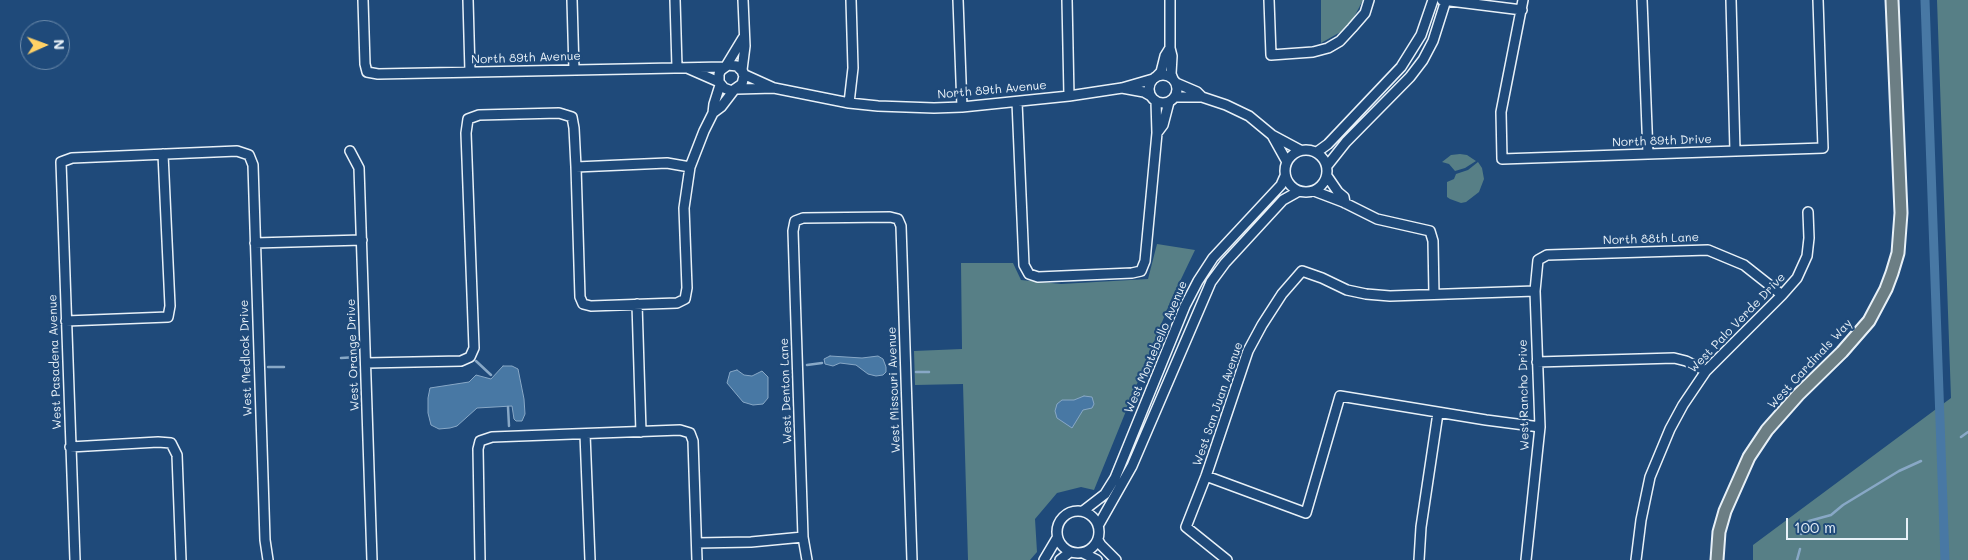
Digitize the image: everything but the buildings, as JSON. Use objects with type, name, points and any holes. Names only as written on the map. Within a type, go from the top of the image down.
[{"type":"main road","name":"West Cardinals Way","points":[[1717,560],[1719,532],[1725,511],[1734,486],[1749,457],[1767,430],[1869,321],[1886,289],[1892,273],[1898,253],[1901,213],[1892,0]]},
{"type":"street","name":"North 89th Avenue","points":[[363,0],[367,72],[378,74],[725,66]]},
{"type":"street","points":[[468,0],[470,72]]},
{"type":"street","points":[[572,0],[574,70]]},
{"type":"street","points":[[675,0],[682,67]]},
{"type":"street","points":[[366,363],[461,361],[470,356],[474,348],[466,132],[468,119],[479,116],[559,113],[572,117],[576,167],[580,297],[583,304],[592,306],[677,303],[686,300],[684,208],[690,168],[704,131],[714,113],[721,108],[744,81],[743,0]]},
{"type":"street","points":[[849,102],[853,68],[851,0]]},
{"type":"street","points":[[958,0],[962,107]]},
{"type":"street","points":[[1067,0],[1070,96]]},
{"type":"street","points":[[1157,133],[1163,125],[1177,87],[1171,74],[1170,0]]},
{"type":"street","points":[[1269,0],[1271,55],[1313,52],[1328,48],[1340,41],[1365,13],[1369,0]]},
{"type":"street","points":[[1316,152],[1328,144],[1400,67],[1421,35],[1433,0]]},
{"type":"street","points":[[1442,0],[1522,10],[1523,0]]},
{"type":"street","points":[[1314,191],[1321,187],[1327,171],[1346,142],[1403,84],[1422,60],[1433,41],[1446,0]]},
{"type":"street","points":[[1642,0],[1648,154]]},
{"type":"street","points":[[1731,0],[1735,150]]},
{"type":"street","name":"North 89th Drive","points":[[1522,10],[1501,112],[1502,159],[1823,148],[1818,0]]},
{"type":"street","points":[[714,113],[714,104],[720,83],[719,74],[743,38]]},
{"type":"street","points":[[1018,102],[1024,265],[1029,274],[1048,276],[1132,274],[1141,271],[1145,261],[1157,133],[1154,99],[1149,87],[1161,72],[1165,56],[1170,48]]},
{"type":"street","points":[[725,66],[737,66],[743,72]]},
{"type":"street","name":"North 89th Avenue","points":[[682,67],[720,83]]},
{"type":"street","name":"North 89th Avenue","points":[[743,72],[774,88]]},
{"type":"street","points":[[1155,78],[1166,75],[1197,92],[1202,97]]},
{"type":"street","name":"North 89th Avenue","points":[[736,90],[774,88],[878,106],[962,107],[1070,96],[1122,88],[1155,78]]},
{"type":"street","points":[[720,83],[728,90],[736,90]]},
{"type":"street","name":"North 89th Avenue","points":[[1122,88],[1144,92],[1154,99]]},
{"type":"street","points":[[1154,99],[1202,97],[1226,105],[1249,116],[1272,135],[1300,150]]},
{"type":"street","points":[[1272,135],[1287,162],[1286,176],[1293,188],[1299,191],[1314,191],[1345,203],[1377,219],[1430,231],[1433,241],[1434,294],[1535,291]]},
{"type":"street","points":[[1287,162],[1294,153],[1300,150],[1306,149],[1316,152],[1324,158],[1327,171],[1338,192],[1344,197],[1345,203]]},
{"type":"street","name":"West Medlock Drive","points":[[163,154],[237,151],[249,155],[252,166],[264,540],[268,560]]},
{"type":"street","name":"West Orange Drive","points":[[350,151],[359,168],[372,560]]},
{"type":"street","points":[[66,321],[168,317],[170,306],[163,154]]},
{"type":"street","name":"West Pasadena Avenue","points":[[75,560],[61,162],[72,158],[163,154]]},
{"type":"street","points":[[576,167],[667,163],[690,168]]},
{"type":"street","name":"West Montebello Avenue","points":[[1083,511],[1105,494],[1115,478],[1185,306],[1198,281],[1213,258],[1281,185],[1286,176]]},
{"type":"street","name":"West Montebello Avenue","points":[[1098,526],[1132,466],[1211,282],[1225,263],[1283,200],[1299,191]]},
{"type":"street","name":"West Palo Verde Drive","points":[[1636,560],[1646,495],[1658,455],[1683,405],[1706,371],[1797,278],[1807,256],[1809,238],[1808,212]]},
{"type":"street","name":"West Denton Lane","points":[[807,560],[804,537],[793,240],[795,221],[803,218],[890,216],[898,219]]},
{"type":"street","name":"West Missouri Avenue","points":[[898,219],[901,226],[912,560]]},
{"type":"street","points":[[255,243],[362,240]]},
{"type":"street","name":"North 88th Lane","points":[[1538,260],[1547,255],[1708,250],[1744,265],[1782,295]]},
{"type":"street","name":"West Rancho Drive","points":[[1526,560],[1540,427],[1535,291],[1538,260]]},
{"type":"street","name":"West San Juan Avenue","points":[[1227,560],[1186,527],[1206,476],[1248,351],[1282,294],[1302,271],[1347,290],[1366,294],[1390,296],[1434,294]]},
{"type":"street","points":[[637,304],[641,432]]},
{"type":"street","points":[[1537,362],[1674,358],[1686,361],[1706,371]]},
{"type":"street","points":[[1206,476],[1306,513],[1340,396],[1438,413],[1540,427]]},
{"type":"street","points":[[1419,560],[1421,527],[1438,413]]},
{"type":"street","points":[[480,560],[478,449],[480,441],[492,436],[680,430],[690,433],[693,441],[697,560]]},
{"type":"street","points":[[585,434],[590,560]]},
{"type":"street","points":[[70,447],[158,442],[172,443],[177,455],[181,560]]},
{"type":"street","points":[[1044,560],[1057,538],[1057,526],[1063,516],[1073,511],[1083,511],[1092,516],[1098,526],[1098,540],[1095,546],[1083,553]]},
{"type":"street","points":[[697,543],[751,542],[804,537]]},
{"type":"street","points":[[1057,538],[1064,549],[1070,552],[1083,553],[1097,560]]},
{"type":"street","points":[[1098,540],[1116,560]]},
{"type":"street","points":[[1060,560],[1070,552]]},
{"type":"green space","points":[[1321,0],[1363,0],[1353,19],[1344,30],[1321,43]]},
{"type":"green space","points":[[1937,0],[1968,0],[1968,560],[1753,560],[1753,545],[1951,398]]},
{"type":"green space","points":[[1451,155],[1467,155],[1476,161],[1465,168],[1455,171],[1449,164],[1442,162]]},
{"type":"green space","points":[[1478,162],[1482,168],[1484,179],[1479,192],[1466,202],[1461,203],[1447,197],[1447,182],[1454,179],[1456,174],[1468,170]]},
{"type":"green space","points":[[1157,244],[1195,250],[1171,300],[1094,490],[1081,487],[1057,493],[1035,519],[1037,552],[1030,560],[968,560],[963,384],[915,385],[914,351],[962,349],[961,263],[1013,263],[1021,280],[1061,284],[1148,279]]},
{"type":"water","points":[[830,356],[862,358],[878,356],[883,359],[886,372],[883,375],[876,376],[868,374],[856,365],[840,363],[833,366],[825,364],[824,359]]},
{"type":"water","points":[[503,366],[512,366],[518,369],[524,399],[525,414],[522,421],[514,419],[512,406],[477,408],[457,426],[450,428],[439,429],[431,425],[428,413],[430,388],[469,382],[476,375],[491,379]]},
{"type":"water","points":[[737,370],[744,375],[752,376],[762,371],[768,377],[768,398],[763,404],[753,405],[743,402],[727,383],[730,372]]},
{"type":"water","points":[[1084,396],[1092,397],[1094,404],[1092,408],[1083,410],[1072,428],[1057,418],[1055,411],[1057,404],[1062,400],[1074,400]]},
{"type":"waterway","points":[[1925,0],[1945,560]]},
{"type":"waterway","points":[[341,358],[357,357]]},
{"type":"waterway","points":[[476,361],[491,375]]},
{"type":"waterway","points":[[807,365],[822,363]]},
{"type":"waterway","points":[[268,367],[284,367]]},
{"type":"waterway","points":[[916,372],[929,372]]},
{"type":"waterway","points":[[508,407],[509,426]]},
{"type":"waterway","points":[[1961,437],[1968,432]]},
{"type":"waterway","points":[[1801,534],[1804,526],[1809,521],[1831,515],[1843,505],[1899,471],[1921,461]]},
{"type":"waterway","points":[[1797,560],[1800,549]]}]
